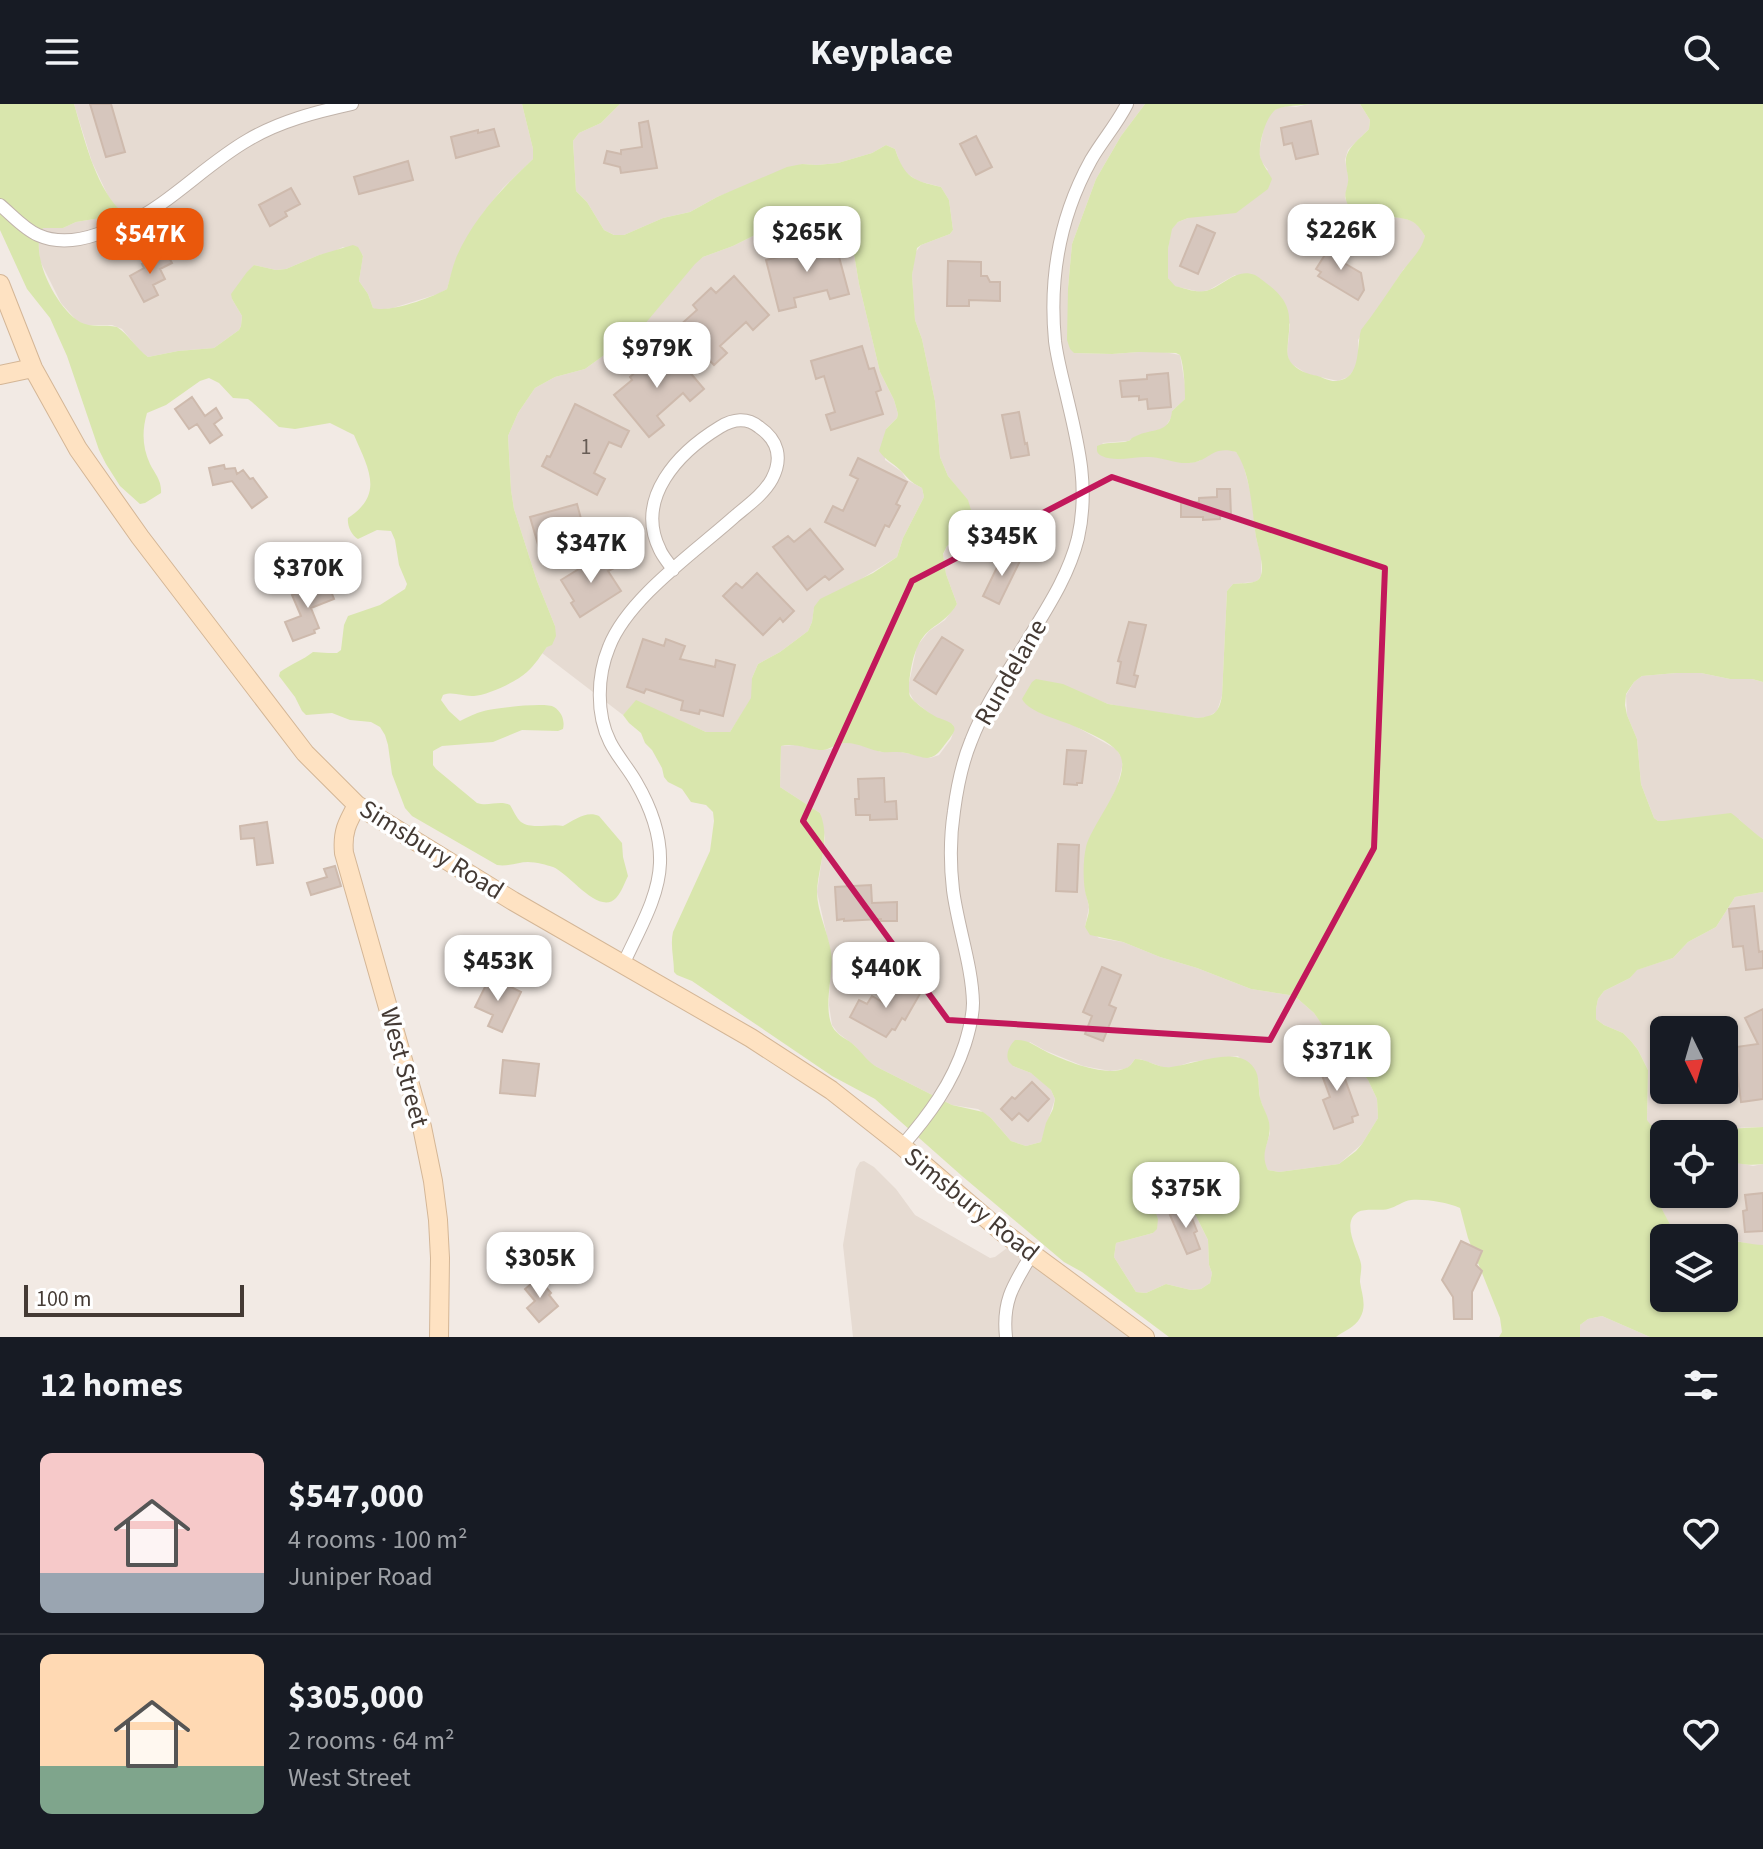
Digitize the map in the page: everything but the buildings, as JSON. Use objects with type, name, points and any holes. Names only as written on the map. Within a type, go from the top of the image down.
[{"type":"main road","name":"Simsbury Road","points":[[0,284],[33,368],[78,449],[140,537],[305,753],[357,805],[501,893],[751,1038],[831,1090],[1001,1231],[1145,1337]]},
{"type":"main road","points":[[0,375],[33,368]]},
{"type":"main road","name":"West Street","points":[[357,805],[343,836],[344,853],[422,1127],[433,1181],[440,1258],[439,1337]]},
{"type":"street","points":[[0,205],[37,235],[56,241],[87,238],[128,223],[149,211],[247,140],[277,125],[352,104]]},
{"type":"street","name":"Rundelane","points":[[902,1146],[924,1122],[942,1094],[957,1067],[971,1027],[972,983],[953,889],[950,850],[959,782],[970,742],[985,711],[1055,596],[1069,568],[1079,533],[1082,465],[1055,343],[1054,278],[1063,231],[1079,184],[1127,104]]},
{"type":"street","points":[[623,965],[654,896],[660,860],[651,814],[607,733],[601,707],[601,681],[607,651],[616,632],[643,599],[741,512],[771,480],[778,462],[777,446],[773,438],[752,422],[728,422],[709,434],[679,460],[659,488],[652,512],[654,531],[660,550],[673,570]]},
{"type":"street","points":[[1006,1337],[1009,1296],[1032,1254]]},
{"type":"highlighted area","points":[[1112,477],[1385,568],[1374,848],[1270,1040],[948,1020],[803,821],[912,581]]},
{"type":"shaded area","points":[[74,104],[522,104],[533,159],[483,213],[456,259],[447,289],[438,294],[377,310],[359,281],[363,255],[343,247],[286,269],[254,265],[232,299],[242,316],[239,330],[214,348],[148,357],[122,329],[77,321],[61,303],[40,261],[38,236],[43,227],[63,228],[116,212],[117,207],[110,200],[92,162]]},
{"type":"shaded area","points":[[620,104],[1145,104],[1121,136],[1096,179],[1072,244],[1068,288],[1074,353],[1164,352],[1180,355],[1185,399],[1172,411],[1166,426],[1128,441],[1102,443],[1124,458],[1149,456],[1190,463],[1217,450],[1236,452],[1242,460],[1252,498],[1261,576],[1254,582],[1233,584],[1227,591],[1222,696],[1217,711],[1208,717],[1198,718],[1108,704],[1088,696],[1075,726],[1116,749],[1122,758],[1122,767],[1085,889],[1089,907],[1085,927],[1099,938],[1123,942],[1251,989],[1289,995],[1314,1013],[1368,1080],[1377,1099],[1378,1118],[1362,1144],[1339,1164],[1279,1172],[1268,1170],[1263,1161],[1270,1133],[1269,1123],[1260,1099],[1258,1078],[1238,1056],[1165,1068],[1135,1059],[1129,1067],[1110,1071],[1083,1066],[1030,1042],[1013,1066],[1040,1078],[1055,1099],[1041,1142],[1026,1146],[1011,1141],[991,1118],[978,1109],[952,1105],[868,1062],[832,1025],[829,1005],[831,954],[817,892],[825,838],[820,813],[780,787],[781,746],[796,745],[820,750],[844,742],[881,752],[901,752],[930,758],[939,755],[954,730],[953,725],[934,717],[914,701],[909,692],[917,646],[957,604],[943,555],[947,546],[964,536],[968,501],[948,476],[940,457],[935,401],[914,309],[912,275],[915,253],[921,245],[953,230],[949,200],[941,187],[918,181],[905,172],[895,149],[886,145],[872,153],[838,163],[802,164],[717,197],[690,212],[663,218],[624,235],[614,235],[604,230],[587,202],[576,191],[573,141],[579,133],[601,123]]},
{"type":"shaded area","points":[[1309,104],[1360,104],[1370,120],[1369,129],[1348,150],[1345,160],[1349,179],[1345,198],[1349,206],[1365,216],[1412,221],[1425,236],[1423,246],[1403,270],[1358,340],[1355,369],[1348,377],[1338,381],[1307,374],[1290,363],[1287,354],[1290,324],[1235,275],[1200,292],[1174,286],[1168,278],[1171,229],[1268,170],[1259,152],[1269,114],[1278,108]]},
{"type":"shaded area","points":[[796,226],[811,231],[826,231],[840,239],[854,254],[880,372],[898,414],[886,429],[885,460],[902,472],[907,480],[922,488],[924,497],[897,557],[814,608],[808,631],[758,664],[752,678],[752,698],[730,732],[706,732],[636,701],[623,715],[542,653],[555,626],[514,509],[508,436],[518,413],[535,388],[555,377],[585,369],[607,353],[621,348],[703,257],[761,232]]},
{"type":"shaded area","points":[[1701,673],[1763,682],[1763,839],[1739,819],[1658,821],[1654,818],[1641,784],[1637,739],[1627,715],[1626,695],[1642,676]]},
{"type":"shaded area","points":[[1763,892],[1763,1127],[1738,1128],[1738,1120],[1650,1120],[1650,1125],[1647,1121],[1648,1070],[1638,1050],[1623,1033],[1596,1019],[1598,999],[1604,991],[1630,978],[1636,970],[1673,958],[1688,942],[1716,927],[1735,897]]},
{"type":"shaded area","points":[[864,1161],[896,1189],[915,1215],[990,1258],[1015,1242],[1145,1337],[853,1337],[843,1245],[856,1169]]},
{"type":"shaded area","points":[[1738,1163],[1753,1166],[1763,1164],[1763,1245],[1738,1241],[1738,1224],[1669,1224],[1661,1208],[1738,1208]]},
{"type":"shaded area","points":[[1179,1198],[1188,1200],[1208,1240],[1212,1273],[1210,1283],[1201,1289],[1191,1290],[1166,1284],[1146,1293],[1136,1292],[1114,1257],[1116,1243],[1153,1233],[1158,1219],[1152,1205]]},
{"type":"shaded area","points":[[1602,1316],[1650,1337],[1580,1337],[1580,1325],[1588,1319]]},
{"type":"green space","points":[[0,104],[74,104],[96,172],[118,208],[107,217],[76,222],[63,228],[43,228],[39,239],[42,265],[54,293],[71,315],[84,324],[117,327],[148,357],[214,348],[239,330],[242,316],[231,294],[254,265],[286,269],[353,245],[363,256],[359,281],[373,308],[400,307],[447,289],[456,258],[471,230],[499,193],[533,159],[522,104],[620,104],[601,123],[579,133],[573,141],[576,191],[587,202],[604,230],[614,235],[624,235],[663,218],[690,212],[787,167],[838,163],[872,153],[886,145],[895,149],[906,172],[923,182],[941,187],[949,200],[953,230],[917,248],[912,275],[915,320],[935,401],[940,457],[948,476],[968,500],[974,520],[971,529],[947,546],[943,554],[946,574],[957,604],[921,640],[910,677],[910,696],[928,712],[954,726],[953,733],[939,752],[927,758],[903,752],[882,752],[851,743],[823,750],[781,746],[780,787],[820,813],[823,823],[824,843],[817,892],[831,952],[828,1009],[832,1026],[877,1067],[952,1105],[983,1112],[1011,1141],[1026,1146],[1041,1142],[1055,1099],[1051,1090],[1031,1073],[1009,1062],[1008,1051],[1015,1040],[1027,1041],[1073,1063],[1107,1071],[1118,1071],[1131,1065],[1135,1059],[1167,1067],[1238,1057],[1247,1061],[1257,1075],[1260,1098],[1270,1129],[1265,1163],[1268,1170],[1279,1172],[1339,1164],[1356,1151],[1378,1118],[1377,1099],[1368,1080],[1314,1013],[1298,999],[1251,989],[1123,942],[1090,935],[1085,927],[1089,909],[1084,880],[1085,852],[1117,786],[1122,761],[1118,752],[1104,741],[1038,712],[1022,699],[1036,679],[1063,684],[1108,704],[1198,718],[1212,714],[1218,709],[1222,696],[1227,591],[1233,584],[1258,580],[1262,572],[1248,482],[1236,452],[1216,452],[1189,463],[1151,457],[1112,459],[1097,452],[1097,446],[1127,441],[1164,427],[1172,411],[1185,399],[1182,365],[1180,355],[1176,353],[1074,353],[1070,349],[1067,340],[1072,244],[1096,179],[1121,136],[1145,104],[1309,104],[1277,109],[1266,123],[1260,156],[1272,179],[1268,189],[1236,213],[1188,218],[1172,229],[1168,278],[1175,286],[1201,291],[1241,274],[1255,275],[1277,292],[1286,304],[1289,317],[1287,352],[1291,362],[1306,373],[1337,381],[1351,374],[1361,330],[1418,251],[1425,236],[1413,222],[1357,213],[1346,200],[1347,154],[1369,129],[1370,120],[1360,104],[1763,104],[1763,682],[1701,673],[1642,676],[1626,694],[1625,705],[1637,739],[1641,784],[1654,818],[1663,821],[1731,813],[1763,839],[1763,892],[1735,897],[1716,927],[1688,942],[1673,958],[1637,970],[1630,978],[1604,991],[1598,999],[1596,1019],[1623,1033],[1638,1050],[1648,1070],[1650,1208],[1661,1208],[1670,1224],[1650,1224],[1650,1312],[1738,1312],[1738,1242],[1763,1245],[1763,1337],[1650,1337],[1602,1316],[1588,1319],[1580,1325],[1580,1337],[1499,1337],[1502,1332],[1500,1318],[1468,1238],[1460,1208],[1417,1200],[1388,1209],[1361,1211],[1353,1217],[1351,1230],[1361,1264],[1363,1309],[1355,1324],[1336,1337],[1169,1337],[1064,1262],[875,1099],[832,1076],[674,972],[673,932],[710,851],[713,812],[706,805],[691,802],[682,789],[668,782],[641,733],[623,715],[636,700],[706,732],[730,732],[751,698],[752,678],[758,664],[808,631],[814,607],[820,599],[873,573],[897,557],[924,497],[922,488],[879,451],[886,429],[898,414],[880,372],[854,254],[840,238],[826,231],[781,227],[761,232],[703,257],[629,343],[607,353],[585,369],[555,377],[535,388],[518,413],[508,436],[514,509],[556,636],[552,645],[530,669],[509,684],[480,695],[447,694],[441,700],[460,721],[490,710],[541,705],[554,707],[561,714],[563,729],[522,730],[493,742],[442,746],[433,751],[433,765],[477,803],[510,805],[525,824],[563,826],[585,815],[599,816],[622,843],[628,876],[618,896],[609,902],[593,898],[553,867],[528,862],[497,865],[412,816],[405,808],[392,774],[388,745],[380,727],[332,713],[306,715],[279,676],[280,672],[313,652],[337,653],[341,650],[348,616],[380,605],[405,589],[407,584],[391,531],[377,530],[358,539],[349,527],[348,518],[367,500],[370,490],[368,469],[354,435],[330,423],[295,429],[279,427],[248,399],[233,398],[219,383],[209,378],[147,413],[144,445],[161,493],[140,504],[120,486],[106,464],[50,318],[27,289],[0,230]],"holes":[[[1179,1198],[1188,1200],[1208,1240],[1212,1273],[1210,1283],[1201,1289],[1191,1290],[1166,1284],[1146,1293],[1136,1292],[1114,1257],[1116,1243],[1153,1233],[1157,1229],[1158,1219],[1153,1205]]]},
{"type":"green space","points":[[1763,1127],[1763,1164],[1738,1163],[1738,1128]]}]
